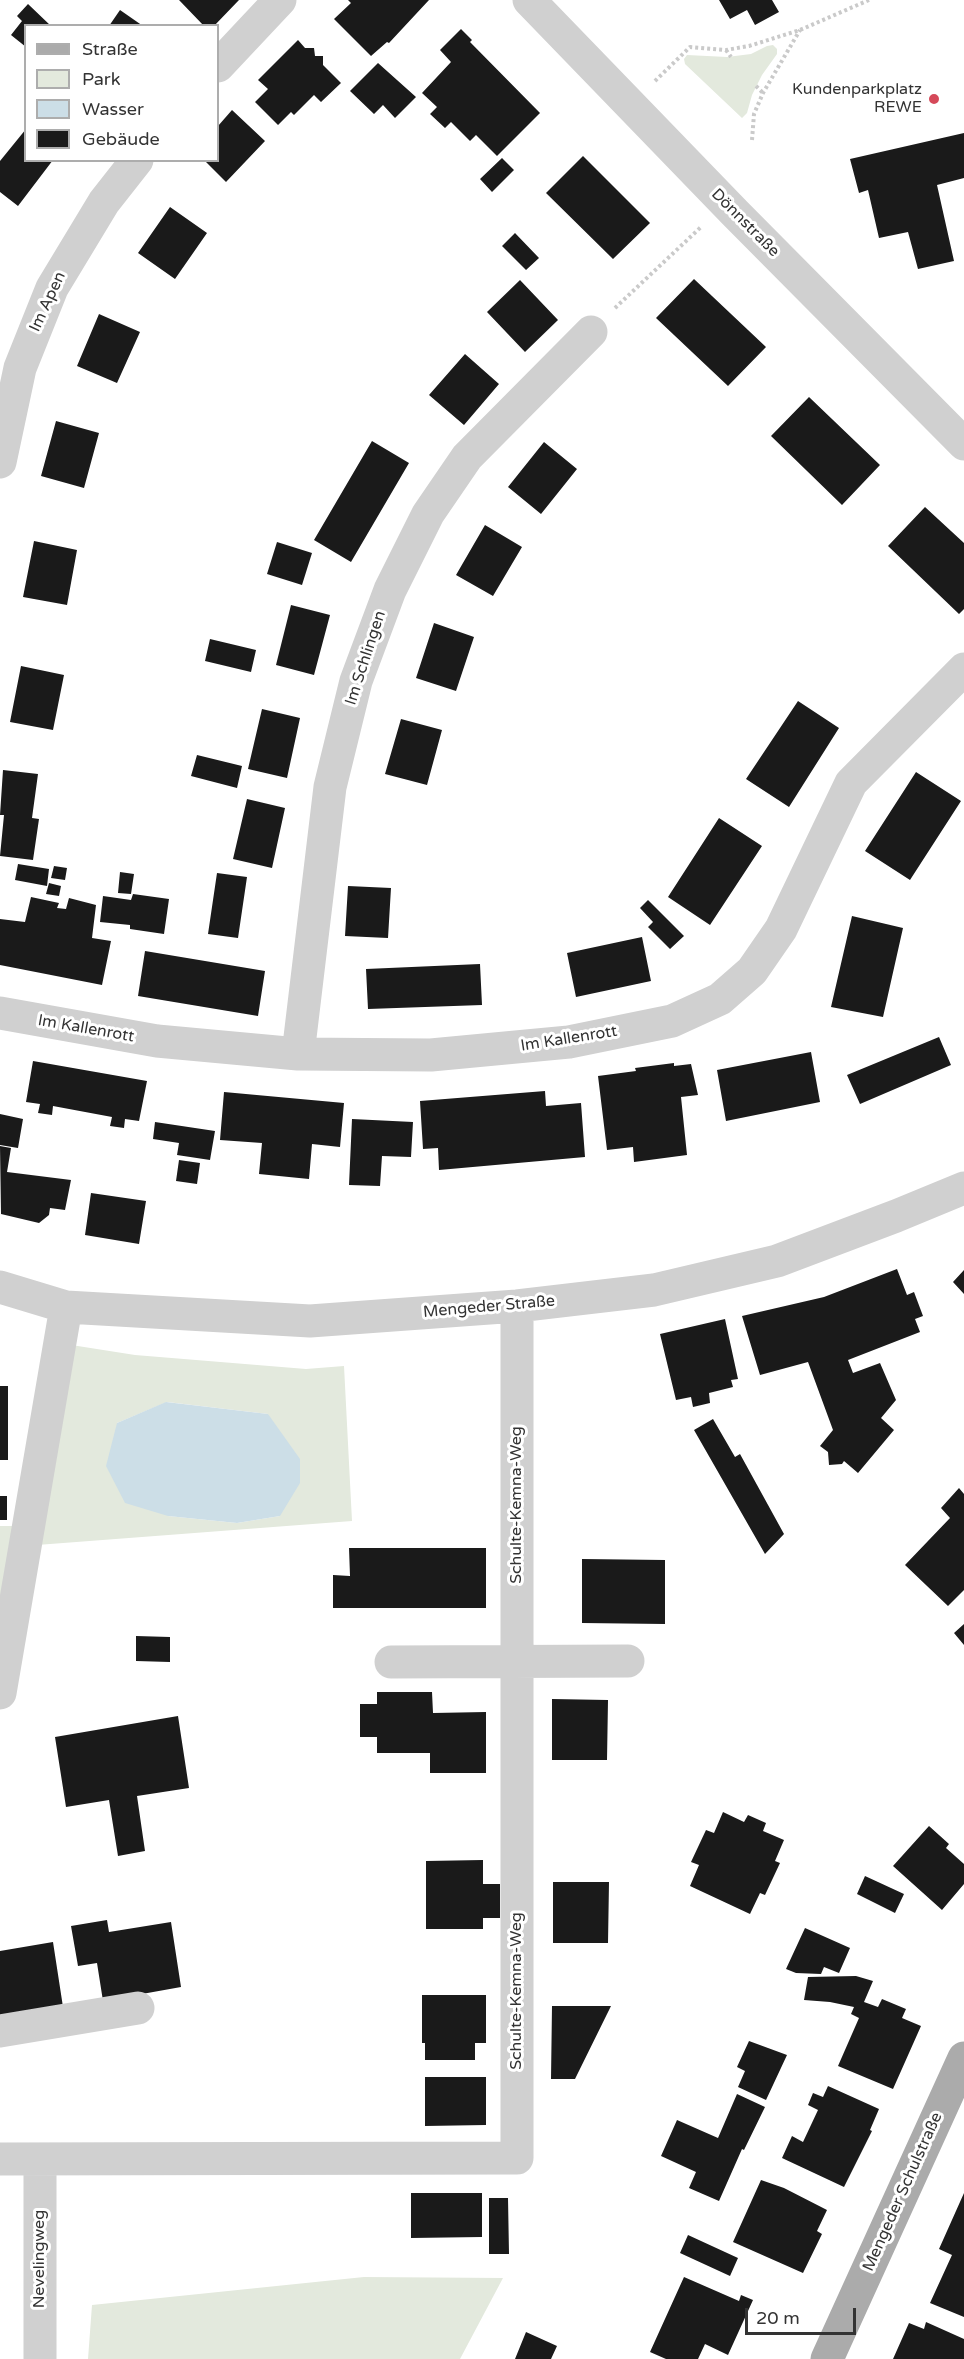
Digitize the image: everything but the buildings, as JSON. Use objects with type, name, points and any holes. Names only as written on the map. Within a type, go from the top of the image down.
[{"type":"main road","name":"Mengeder Schulstraße","points":[[827,2359],[964,2058]]},
{"type":"street","points":[[219,65],[280,0]]},
{"type":"street","name":"Dönnstraße","points":[[529,0],[735,213],[964,444]]},
{"type":"street","name":"Im Apen","points":[[0,462],[20,368],[52,288],[104,202],[135,162]]},
{"type":"street","name":"Im Schlingen","points":[[298,1054],[330,787],[356,681],[390,590],[428,514],[468,457],[591,332]]},
{"type":"street","name":"Im Kallenrott","points":[[0,1013],[157,1041],[298,1054],[431,1055],[569,1042],[672,1021],[720,999],[752,971],[781,929],[850,783],[964,669]]},
{"type":"street","name":"Mengeder Straße","points":[[0,1287],[66,1307],[310,1321],[517,1306],[654,1290],[777,1261],[964,1188]]},
{"type":"street","name":"Schulte-Kemna-Weg","points":[[0,2159],[517,2158],[517,1306]]},
{"type":"street","points":[[0,1693],[66,1307]]},
{"type":"street","points":[[391,1662],[628,1661]]},
{"type":"street","points":[[0,2031],[138,2008]]},
{"type":"street","name":"Nevelingweg","points":[[40,2159],[40,2359]]},
{"type":"path","points":[[630,105],[690,47],[726,50],[749,46],[800,30],[870,0]]},
{"type":"path","points":[[752,140],[754,114],[763,93],[800,30]]},
{"type":"path","points":[[726,50],[731,57]]},
{"type":"path","points":[[756,86],[763,93]]},
{"type":"path","points":[[591,332],[702,226],[735,213]]},
{"type":"green space","points":[[773,45],[777,49],[777,54],[762,75],[752,95],[747,113],[742,118],[685,64],[684,59],[687,55],[727,57],[751,54]]},
{"type":"green space","points":[[65,1344],[135,1355],[306,1369],[344,1366],[352,1521],[37,1545]],"holes":[[[167,1402],[268,1414],[280,1516],[237,1523],[168,1516],[117,1423]]]},
{"type":"green space","points":[[0,1526],[20,1526],[0,1608]]},
{"type":"green space","points":[[364,2277],[503,2278],[460,2359],[88,2359],[92,2305]]},
{"type":"water","points":[[166,1402],[268,1414],[300,1459],[300,1483],[280,1516],[237,1523],[168,1516],[125,1503],[106,1466],[117,1423]]},
{"type":"place","name":"Kundenparkplatz REWE","points":[[934,99]]}]
